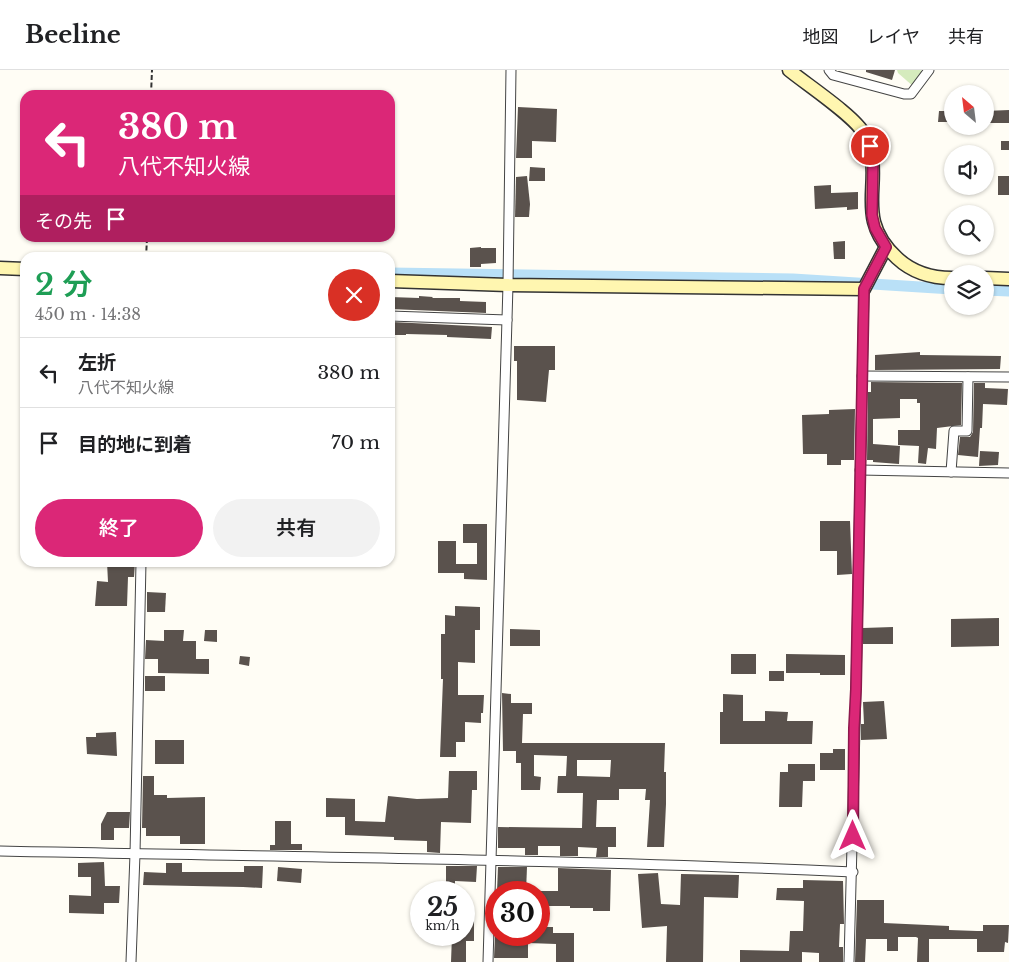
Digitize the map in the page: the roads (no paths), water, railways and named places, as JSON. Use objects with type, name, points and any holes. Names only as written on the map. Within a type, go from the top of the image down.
[{"type":"street","points":[[488,962],[508,285],[511,70]]},
{"type":"street","points":[[789,70],[853,120],[863,131],[870,146],[873,161],[872,215],[875,228],[886,247],[903,264],[920,272],[944,278]]},
{"type":"street","points":[[829,70],[833,75],[904,94],[911,94],[929,70]]},
{"type":"street","points":[[849,962],[853,872],[854,728],[864,289],[886,247]]},
{"type":"street","points":[[0,268],[20,269]]},
{"type":"street","points":[[994,278],[1009,279]]},
{"type":"street","points":[[395,281],[508,285],[864,289]]},
{"type":"street","points":[[395,316],[507,320]]},
{"type":"street","points":[[862,376],[1009,377]]},
{"type":"street","points":[[951,472],[954,431],[968,431],[968,377]]},
{"type":"street","points":[[860,470],[1009,473]]},
{"type":"street","points":[[132,962],[141,567]]},
{"type":"street","points":[[0,851],[491,859],[853,872]]},
{"type":"waterway","points":[[395,273],[793,279],[944,288]]},
{"type":"waterway","points":[[994,290],[1009,291]]}]
